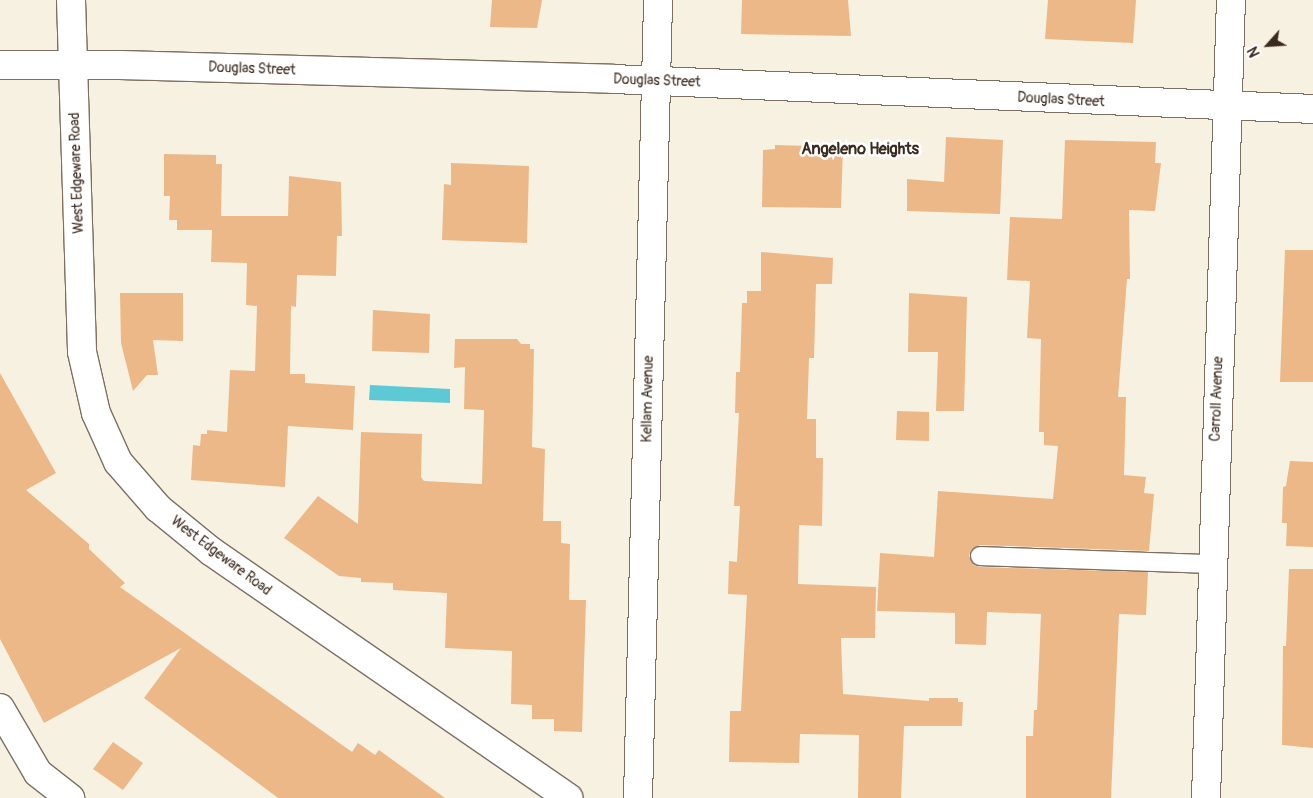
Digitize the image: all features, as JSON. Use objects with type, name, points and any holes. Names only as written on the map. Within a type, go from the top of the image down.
[{"type":"street","name":"West Edgeware Road","points":[[71,0],[82,352],[96,413],[118,462],[158,508],[212,552],[568,798]]},
{"type":"street","name":"Kellam Avenue","points":[[638,798],[658,0]]},
{"type":"street","name":"Carroll Avenue","points":[[1206,798],[1211,564],[1231,0]]},
{"type":"street","name":"Douglas Street","points":[[0,65],[74,65],[655,80],[1228,108],[1313,109]]},
{"type":"street","points":[[0,708],[38,773],[70,798]]},
{"type":"lane","points":[[980,556],[1211,564]]},
{"type":"water","points":[[370,385],[450,389],[450,403],[369,400]]},
{"type":"building","points":[[492,0],[542,0],[537,28],[490,27]]},
{"type":"building","points":[[742,0],[848,0],[851,36],[741,34]]},
{"type":"building","points":[[1048,0],[1136,0],[1133,43],[1045,39]]},
{"type":"building","points":[[946,137],[1003,140],[1000,214],[907,211],[907,179],[944,182]]},
{"type":"building","points":[[1065,140],[1156,142],[1155,163],[1161,163],[1155,211],[1129,210],[1130,279],[1127,279],[1118,397],[1126,397],[1124,475],[1146,477],[1144,493],[1154,494],[1149,551],[980,545],[971,550],[969,556],[974,565],[980,567],[1148,572],[1146,615],[1119,614],[1111,798],[1026,798],[1026,736],[1033,736],[1034,710],[1037,710],[1041,614],[987,612],[986,645],[955,644],[955,613],[877,611],[880,553],[934,557],[938,491],[1053,499],[1058,446],[1044,445],[1044,432],[1039,432],[1041,339],[1027,338],[1030,281],[1007,280],[1010,217],[1062,219]]},
{"type":"building","points":[[775,145],[843,147],[841,208],[762,207],[763,150],[775,149]]},
{"type":"building","points":[[164,154],[216,155],[216,164],[222,164],[221,216],[288,216],[289,176],[341,182],[342,236],[337,236],[336,276],[297,275],[296,307],[291,306],[290,374],[305,374],[305,383],[355,386],[353,430],[288,426],[285,487],[191,480],[193,445],[200,446],[201,434],[207,434],[207,430],[227,432],[230,370],[255,371],[257,306],[246,305],[247,263],[211,262],[212,230],[177,230],[177,220],[169,220],[170,196],[164,196]]},
{"type":"building","points":[[451,163],[529,166],[527,243],[442,240],[444,184],[451,185]]},
{"type":"building","points":[[1285,250],[1313,250],[1313,382],[1280,382]]},
{"type":"building","points":[[761,252],[833,258],[832,284],[816,284],[814,358],[809,358],[807,419],[816,419],[816,458],[823,458],[822,526],[799,525],[798,584],[876,587],[875,638],[841,638],[843,694],[929,701],[929,698],[958,698],[958,702],[963,702],[962,726],[904,726],[901,798],[858,798],[859,735],[800,734],[799,763],[729,762],[730,711],[741,711],[747,595],[728,594],[729,561],[737,562],[740,506],[734,506],[739,413],[735,413],[736,372],[740,372],[742,303],[747,303],[747,291],[761,291]]},
{"type":"building","points":[[120,293],[183,293],[183,341],[153,340],[158,375],[147,375],[133,391],[121,343]]},
{"type":"building","points":[[909,293],[967,297],[964,411],[936,411],[938,352],[908,352]]},
{"type":"building","points":[[373,310],[430,314],[429,353],[372,351]]},
{"type":"building","points":[[455,339],[517,339],[521,344],[530,344],[530,349],[534,349],[532,447],[545,449],[543,521],[561,521],[561,543],[570,544],[569,600],[586,600],[582,732],[554,731],[554,719],[532,719],[532,705],[511,704],[512,651],[445,648],[447,593],[393,590],[393,583],[361,582],[361,578],[339,576],[284,538],[318,496],[358,524],[361,432],[422,434],[421,477],[424,481],[482,484],[484,410],[464,409],[465,367],[454,368]]},
{"type":"building","points":[[0,373],[56,473],[26,490],[89,544],[89,549],[125,583],[120,587],[352,752],[358,743],[375,755],[379,750],[445,798],[278,798],[144,698],[181,648],[44,723],[0,639]]},
{"type":"building","points":[[897,411],[929,412],[929,441],[896,440]]},
{"type":"building","points":[[1290,461],[1313,462],[1313,547],[1286,546],[1287,523],[1282,523],[1283,487],[1286,486]]},
{"type":"building","points":[[1289,569],[1313,569],[1313,748],[1282,745],[1283,646],[1286,646]]},
{"type":"building","points":[[113,742],[143,763],[123,790],[93,769]]},
{"type":"district","name":"Angeleno Heights","points":[[860,149]]}]
